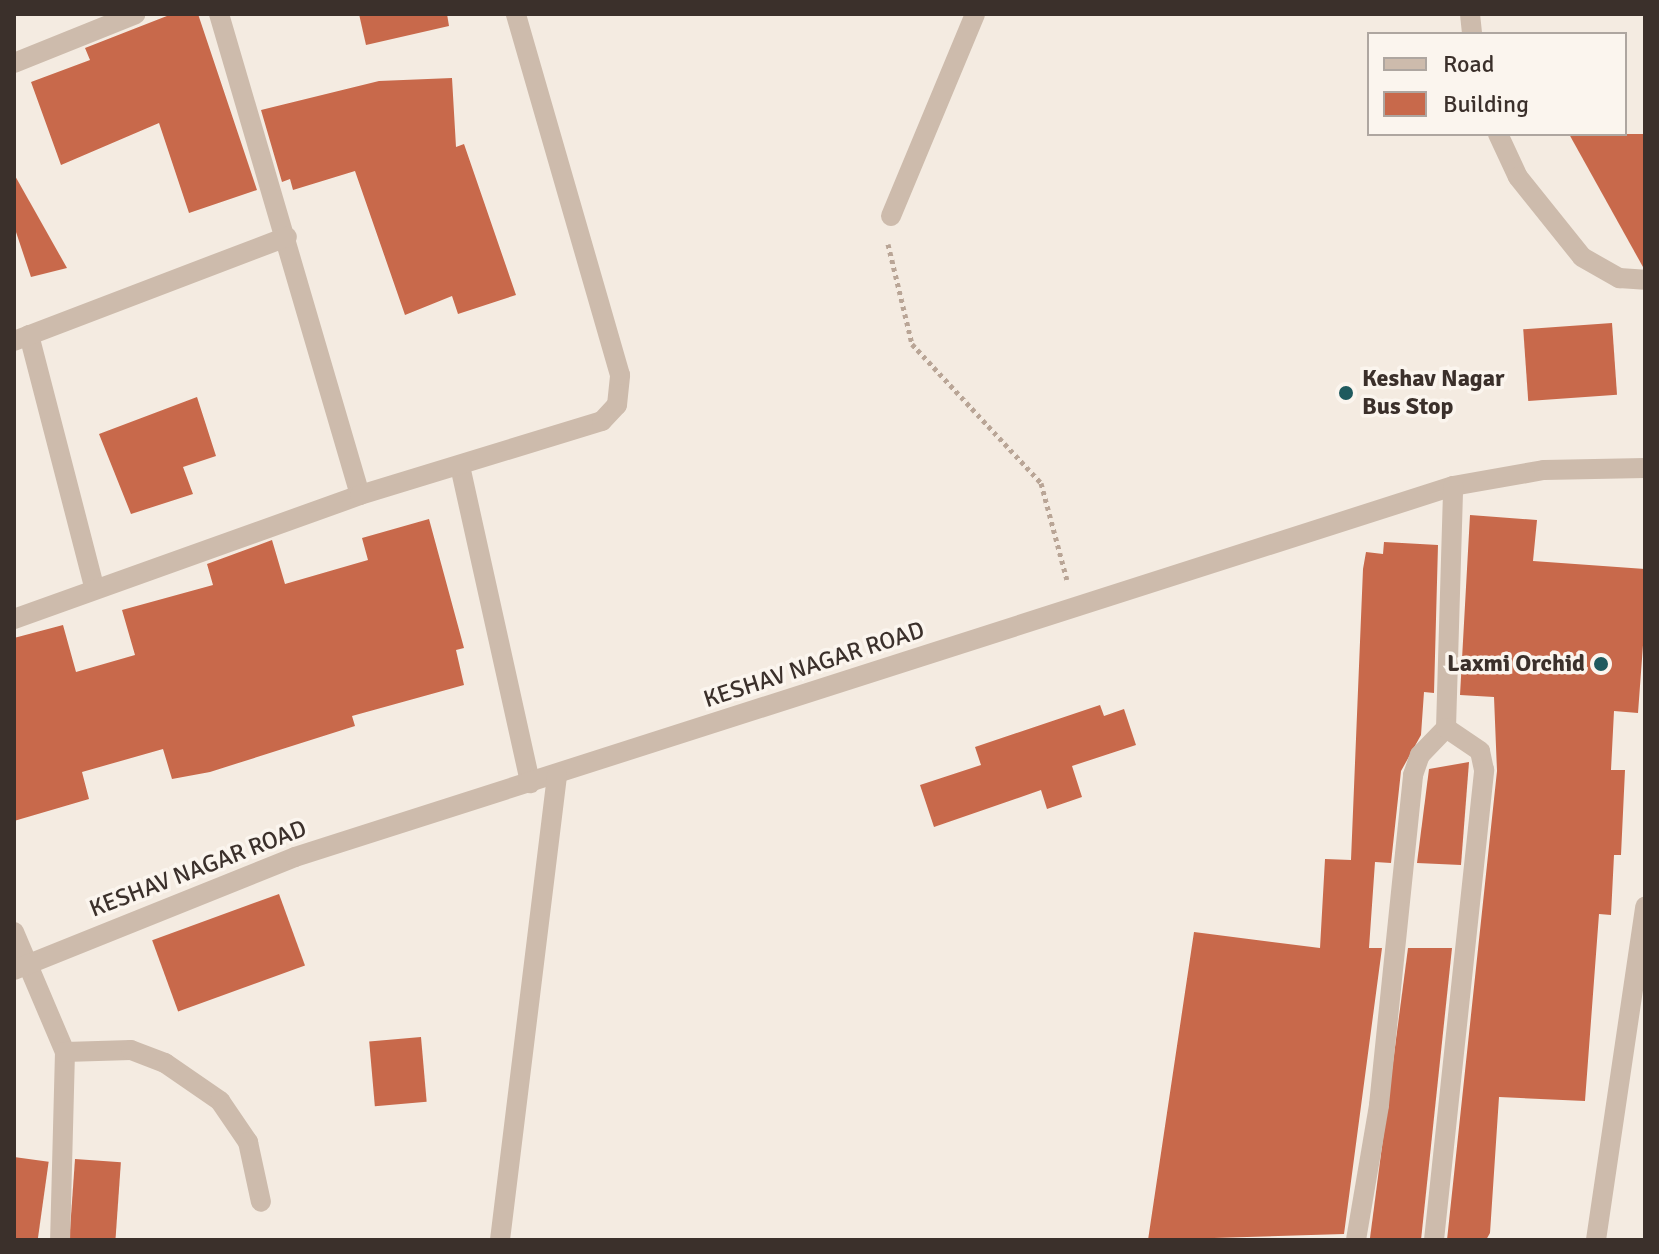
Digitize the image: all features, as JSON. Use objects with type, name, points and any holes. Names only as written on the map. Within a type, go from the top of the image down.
[{"type":"street","points":[[14,63],[136,14]]},
{"type":"street","points":[[219,14],[287,237],[360,495]]},
{"type":"street","points":[[14,619],[94,586],[360,495],[602,421],[617,405],[620,375],[516,14]]},
{"type":"street","points":[[891,216],[975,14]]},
{"type":"street","points":[[1499,136],[1518,177],[1582,257],[1619,278],[1645,280]]},
{"type":"street","points":[[94,586],[22,338],[287,237]]},
{"type":"street","points":[[460,466],[530,783]]},
{"type":"street","name":"KESHAV NAGAR ROAD","points":[[20,967],[295,857],[1453,486],[1544,470],[1645,468]]},
{"type":"street","points":[[1356,1240],[1379,1105],[1413,775],[1420,755],[1446,728],[1453,486]]},
{"type":"street","points":[[1434,1240],[1484,770],[1480,751],[1446,728]]},
{"type":"street","points":[[500,1240],[557,775]]},
{"type":"street","points":[[1596,1240],[1645,907]]},
{"type":"street","points":[[14,932],[20,967],[65,1052],[60,1240]]},
{"type":"street","points":[[65,1052],[131,1050],[165,1063],[220,1101],[248,1142],[261,1202]]},
{"type":"path","points":[[891,216],[891,272],[912,344],[1041,483],[1074,608]]},
{"type":"building","points":[[172,14],[198,14],[257,190],[189,213],[159,123],[61,165],[31,82],[90,60],[85,48]]},
{"type":"building","points":[[359,14],[447,14],[449,26],[366,45]]},
{"type":"building","points":[[452,78],[456,147],[464,144],[516,295],[458,314],[452,296],[405,315],[355,171],[293,190],[290,179],[282,182],[261,110],[379,81]]},
{"type":"building","points":[[1645,134],[1643,267],[1570,136]]},
{"type":"building","points":[[14,174],[67,268],[31,277],[14,226]]},
{"type":"building","points":[[1612,323],[1617,395],[1528,401],[1523,329]]},
{"type":"building","points":[[197,397],[216,456],[183,467],[193,494],[131,514],[99,434]]},
{"type":"building","points":[[1470,515],[1537,520],[1533,561],[1645,569],[1645,618],[1638,713],[1614,711],[1611,770],[1625,770],[1621,855],[1614,855],[1611,915],[1599,914],[1585,1101],[1499,1097],[1490,1233],[1486,1240],[1447,1240],[1497,771],[1494,697],[1460,695]]},
{"type":"building","points":[[429,519],[464,648],[456,650],[464,685],[352,716],[355,726],[210,772],[172,779],[163,749],[82,772],[89,799],[14,821],[14,638],[63,625],[76,672],[135,655],[122,610],[213,585],[207,564],[272,540],[285,584],[368,560],[362,538]]},
{"type":"building","points":[[1384,542],[1438,545],[1434,693],[1424,692],[1421,735],[1401,771],[1391,863],[1375,862],[1369,948],[1382,948],[1344,1234],[1148,1240],[1194,932],[1320,948],[1325,859],[1351,860],[1363,569],[1366,552],[1383,554]]},
{"type":"building","points":[[1100,705],[1104,716],[1124,709],[1136,745],[1072,766],[1082,797],[1047,809],[1041,790],[934,827],[920,785],[981,765],[975,747]]},
{"type":"building","points":[[1469,762],[1461,865],[1417,863],[1429,769]]},
{"type":"building","points":[[279,894],[305,965],[178,1012],[152,940]]},
{"type":"building","points":[[1408,948],[1452,948],[1421,1240],[1384,1240],[1370,1238]]},
{"type":"building","points":[[421,1037],[427,1102],[375,1106],[369,1042]]},
{"type":"building","points":[[14,1157],[49,1162],[38,1240],[14,1240]]},
{"type":"building","points":[[75,1159],[121,1162],[115,1240],[69,1240]]},
{"type":"place","name":"Keshav Nagar Bus Stop","points":[[1346,393]]},
{"type":"place","name":"Laxmi Orchid","points":[[1601,664]]}]
